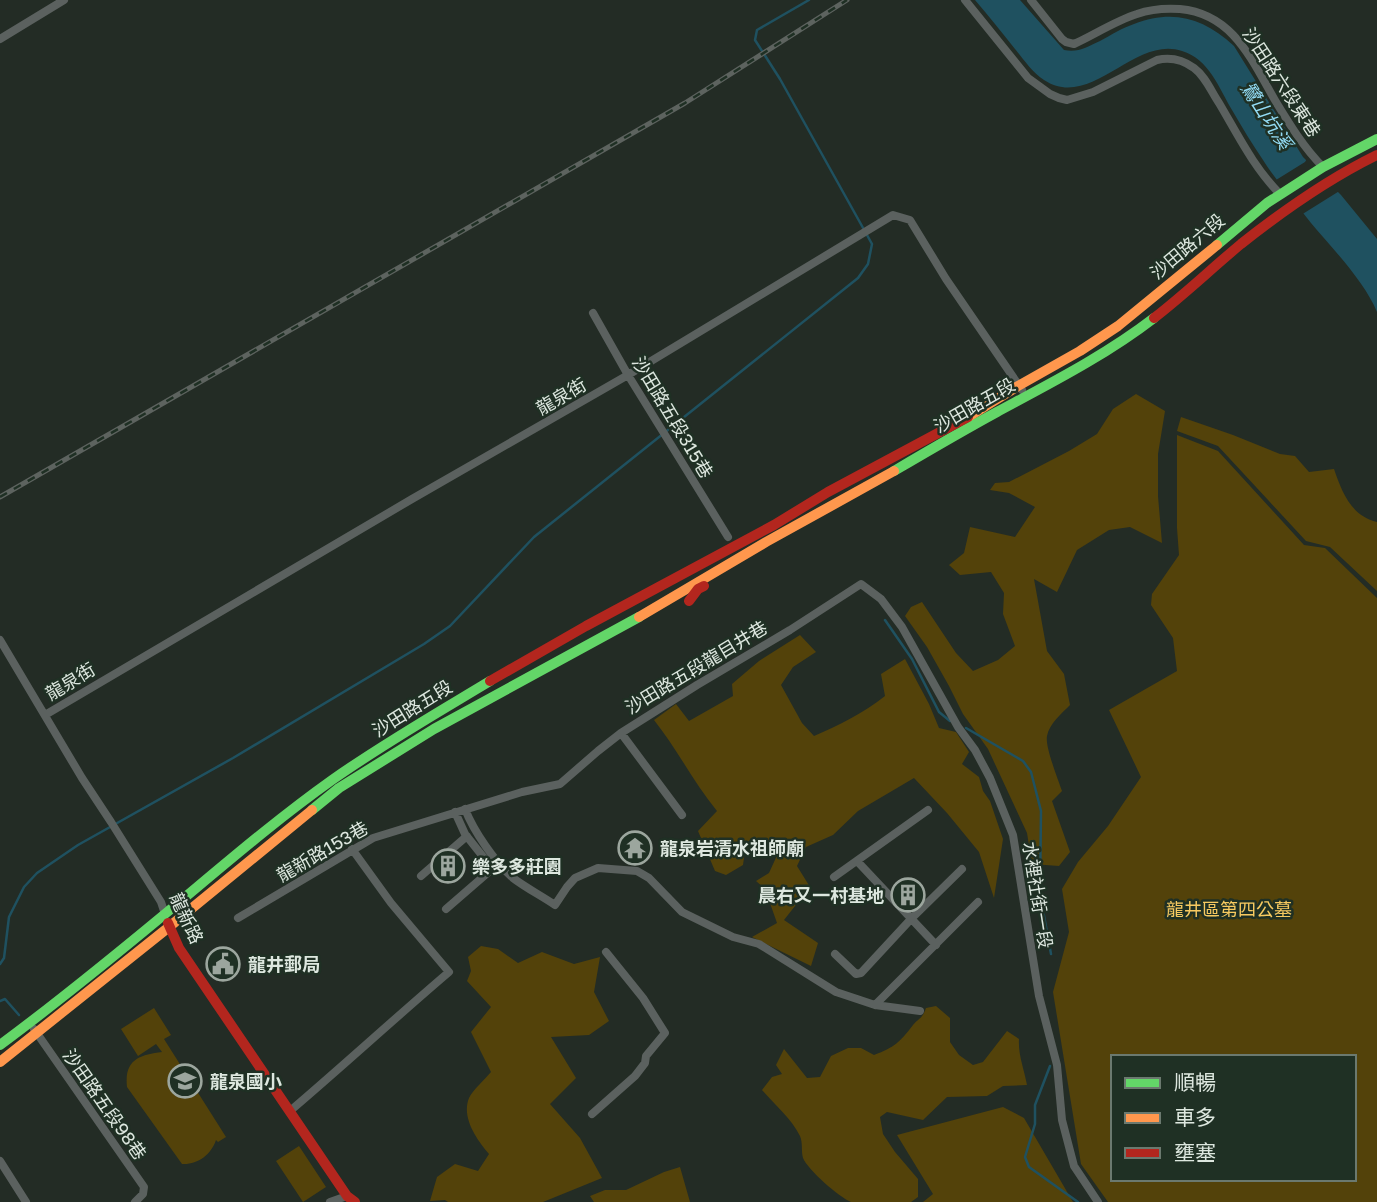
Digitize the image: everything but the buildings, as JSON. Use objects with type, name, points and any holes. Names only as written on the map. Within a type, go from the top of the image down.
[{"type":"street","points":[[0,39],[64,0]]},
{"type":"street","points":[[965,0],[1028,78],[1059,98],[1068,100],[1092,93],[1157,60],[1166,58],[1190,65],[1205,80],[1255,164],[1280,194]]},
{"type":"street","name":"沙田路六段東巷","points":[[1031,0],[1062,39],[1074,44],[1135,14],[1151,10],[1189,10],[1205,15],[1240,42],[1304,146],[1322,168]]},
{"type":"street","points":[[1322,168],[1377,139]]},
{"type":"street","name":"沙田路六段","points":[[1128,338],[1290,206],[1377,155]]},
{"type":"street","name":"沙田路六段","points":[[1118,326],[1280,194],[1322,168]]},
{"type":"street","name":"龍泉街","points":[[45,715],[400,506],[628,376],[893,215],[911,220],[946,279],[1026,396]]},
{"type":"street","name":"沙田路五段315巷","points":[[593,313],[730,544]]},
{"type":"street","name":"沙田路五段","points":[[0,1045],[165,914],[234,855],[415,725],[521,663],[688,572],[730,544],[954,426],[1118,326]]},
{"type":"street","name":"沙田路五段","points":[[0,1062],[169,927],[341,780],[529,678],[763,544],[911,466],[980,421],[1128,338]]},
{"type":"street","points":[[911,466],[913,454],[954,426]]},
{"type":"street","name":"沙田路五段","points":[[839,503],[855,489],[887,470],[884,461]]},
{"type":"street","points":[[730,544],[737,554],[694,585],[689,601],[698,589],[739,565],[763,544]]},
{"type":"street","name":"沙田路五段龍目井巷","points":[[554,786],[561,784],[621,733],[861,584]]},
{"type":"street","name":"水裡社街一段","points":[[861,584],[881,599],[902,627],[990,778],[1013,835],[1039,996],[1057,1065],[1062,1120],[1074,1166],[1098,1202]]},
{"type":"street","name":"龍新路","points":[[0,639],[82,778],[161,902],[179,948],[351,1199]]},
{"type":"street","points":[[521,663],[529,678]]},
{"type":"street","points":[[621,733],[682,815]]},
{"type":"street","name":"龍新路153巷","points":[[238,918],[352,849],[387,832],[522,792],[554,786]]},
{"type":"street","points":[[465,809],[493,854],[514,878],[555,905],[575,878],[598,868],[637,871],[649,877],[682,912],[733,937],[759,944],[836,992],[875,1004],[920,1011]]},
{"type":"street","points":[[834,877],[928,810]]},
{"type":"street","points":[[446,909],[492,868],[467,836],[455,812]]},
{"type":"street","points":[[421,876],[467,836]]},
{"type":"street","points":[[290,1111],[449,972],[391,903],[352,849]]},
{"type":"street","points":[[857,861],[936,944]]},
{"type":"street","points":[[835,954],[856,974],[861,973],[962,869]]},
{"type":"street","points":[[875,1004],[978,902]]},
{"type":"street","points":[[592,1114],[635,1076],[664,1033],[643,998],[606,952]]},
{"type":"street","name":"沙田路五段98巷","points":[[30,1023],[144,1187],[143,1194],[135,1202]]},
{"type":"street","points":[[0,1161],[26,1202]]},
{"type":"street","points":[[330,1202],[351,1199]]},
{"type":"green space","points":[[1136,394],[1165,411],[1158,454],[1162,543],[1130,527],[1109,530],[1077,550],[1057,592],[1034,579],[1047,651],[1064,674],[1070,705],[1050,727],[1047,741],[1062,791],[1052,801],[1070,852],[1059,866],[1032,864],[1027,833],[988,749],[963,714],[927,647],[905,616],[911,607],[922,602],[956,653],[973,671],[998,660],[1015,646],[1003,614],[1004,593],[991,572],[960,575],[949,565],[964,553],[970,527],[1015,537],[1035,507],[1009,493],[990,490],[995,483],[1009,482],[1097,434],[1113,409]]},
{"type":"green space","points":[[1181,417],[1280,454],[1295,456],[1309,472],[1334,469],[1344,494],[1354,509],[1377,522],[1377,591],[1330,547],[1306,541],[1218,446],[1177,431]]},
{"type":"green space","name":"龍井區第四公墓","points":[[1177,435],[1218,451],[1304,545],[1325,548],[1377,598],[1377,1202],[1108,1202],[1081,1164],[1053,992],[1069,932],[1062,889],[1078,862],[1108,826],[1141,777],[1109,710],[1177,671],[1173,638],[1151,605],[1152,594],[1179,555]]},
{"type":"green space","points":[[800,635],[816,652],[793,667],[781,685],[802,723],[814,736],[851,718],[885,696],[881,674],[905,659],[939,728],[956,732],[969,752],[962,764],[979,777],[1003,839],[994,898],[979,852],[914,778],[858,811],[833,835],[806,847],[797,866],[810,887],[784,920],[818,943],[811,966],[752,937],[777,923],[765,889],[756,881],[769,873],[779,851],[756,846],[745,851],[743,865],[726,875],[715,871],[698,831],[717,811],[654,720],[676,704],[689,721],[733,696],[732,684],[759,661]]},
{"type":"green space","points":[[481,946],[498,949],[518,963],[542,952],[574,964],[600,957],[594,992],[609,1021],[589,1035],[551,1037],[576,1078],[550,1104],[580,1138],[602,1178],[543,1202],[430,1201],[437,1177],[455,1164],[478,1171],[489,1154],[475,1135],[467,1113],[469,1098],[491,1072],[471,1032],[491,1007],[467,981],[471,971],[468,957]]},
{"type":"green space","points":[[936,1006],[950,1018],[950,1042],[959,1055],[973,1065],[983,1062],[1007,1031],[1019,1039],[1027,1085],[1003,1086],[987,1096],[947,1097],[923,1120],[887,1112],[880,1117],[883,1134],[918,1179],[918,1197],[911,1202],[851,1202],[824,1183],[806,1163],[796,1129],[762,1090],[772,1077],[782,1074],[776,1065],[784,1049],[807,1078],[820,1077],[831,1056],[848,1048],[861,1048],[874,1055],[887,1049],[904,1036],[926,1008]]},
{"type":"green space","points":[[154,1008],[171,1035],[164,1039],[226,1137],[218,1142],[216,1140],[207,1154],[193,1163],[182,1164],[127,1087],[128,1070],[135,1060],[162,1052],[156,1044],[138,1056],[121,1029]]},
{"type":"green space","points":[[1003,1107],[1024,1118],[1073,1202],[923,1202],[933,1194],[897,1135]]},
{"type":"green space","points":[[299,1146],[326,1187],[303,1202],[276,1161]]},
{"type":"green space","points":[[680,1167],[690,1202],[594,1202],[590,1196],[605,1190],[626,1190]]},
{"type":"water","name":"鷺山坑溪","points":[[975,0],[1020,0],[1064,50],[1082,49],[1130,26],[1162,17],[1187,19],[1223,36],[1234,46],[1303,157],[1341,195],[1377,239],[1377,312],[1356,277],[1268,168],[1212,75],[1199,60],[1182,51],[1164,49],[1147,53],[1096,80],[1079,86],[1061,87],[1044,80],[1032,70]]},
{"type":"pier","points":[[1308,157],[1341,190],[1301,215],[1273,180],[1305,162]]},
{"type":"waterway","points":[[0,964],[4,958],[9,917],[24,887],[37,873],[78,845],[233,758],[450,626],[534,537],[858,278],[868,264],[872,244],[780,79],[755,40],[757,30],[809,0]]},
{"type":"waterway","points":[[885,620],[912,659],[939,712],[950,721]]},
{"type":"waterway","points":[[966,728],[1023,761],[1031,772],[1041,811],[1040,894],[1051,954]]},
{"type":"waterway","points":[[0,1001],[5,999],[19,1015]]},
{"type":"waterway","points":[[1050,1066],[1035,1105],[1035,1124],[1025,1157],[1029,1167],[1078,1202]]},
{"type":"railway","points":[[0,497],[685,103],[847,0]]},
{"type":"traffic: fast","points":[[1217,245],[1267,203],[1323,167],[1377,139]]},
{"type":"traffic: fast","points":[[894,471],[1078,368],[1154,318]]},
{"type":"traffic: fast","points":[[312,810],[339,788],[434,729],[639,617]]},
{"type":"traffic: fast","points":[[0,1045],[92,974],[313,794],[390,741],[490,681]]},
{"type":"traffic: slow","points":[[968,417],[1118,326],[1217,245]]},
{"type":"traffic: slow","points":[[639,617],[894,471]]},
{"type":"traffic: slow","points":[[0,1062],[312,810]]},
{"type":"traffic: jam","points":[[1154,318],[1274,219],[1324,185],[1377,155]]},
{"type":"traffic: jam","points":[[490,681],[968,417]]},
{"type":"traffic: jam","points":[[689,601],[698,589],[704,586]]},
{"type":"traffic: jam","points":[[168,923],[179,948],[347,1196],[355,1202]]},
{"type":"place","name":"龍泉岩清水祖師廟","points":[[635,848]]},
{"type":"place","name":"樂多多莊園","points":[[448,866]]},
{"type":"place","name":"晨右又一村基地","points":[[908,895]]},
{"type":"place","name":"龍井郵局","points":[[223,964]]},
{"type":"place","name":"龍泉國小","points":[[185,1081]]}]
